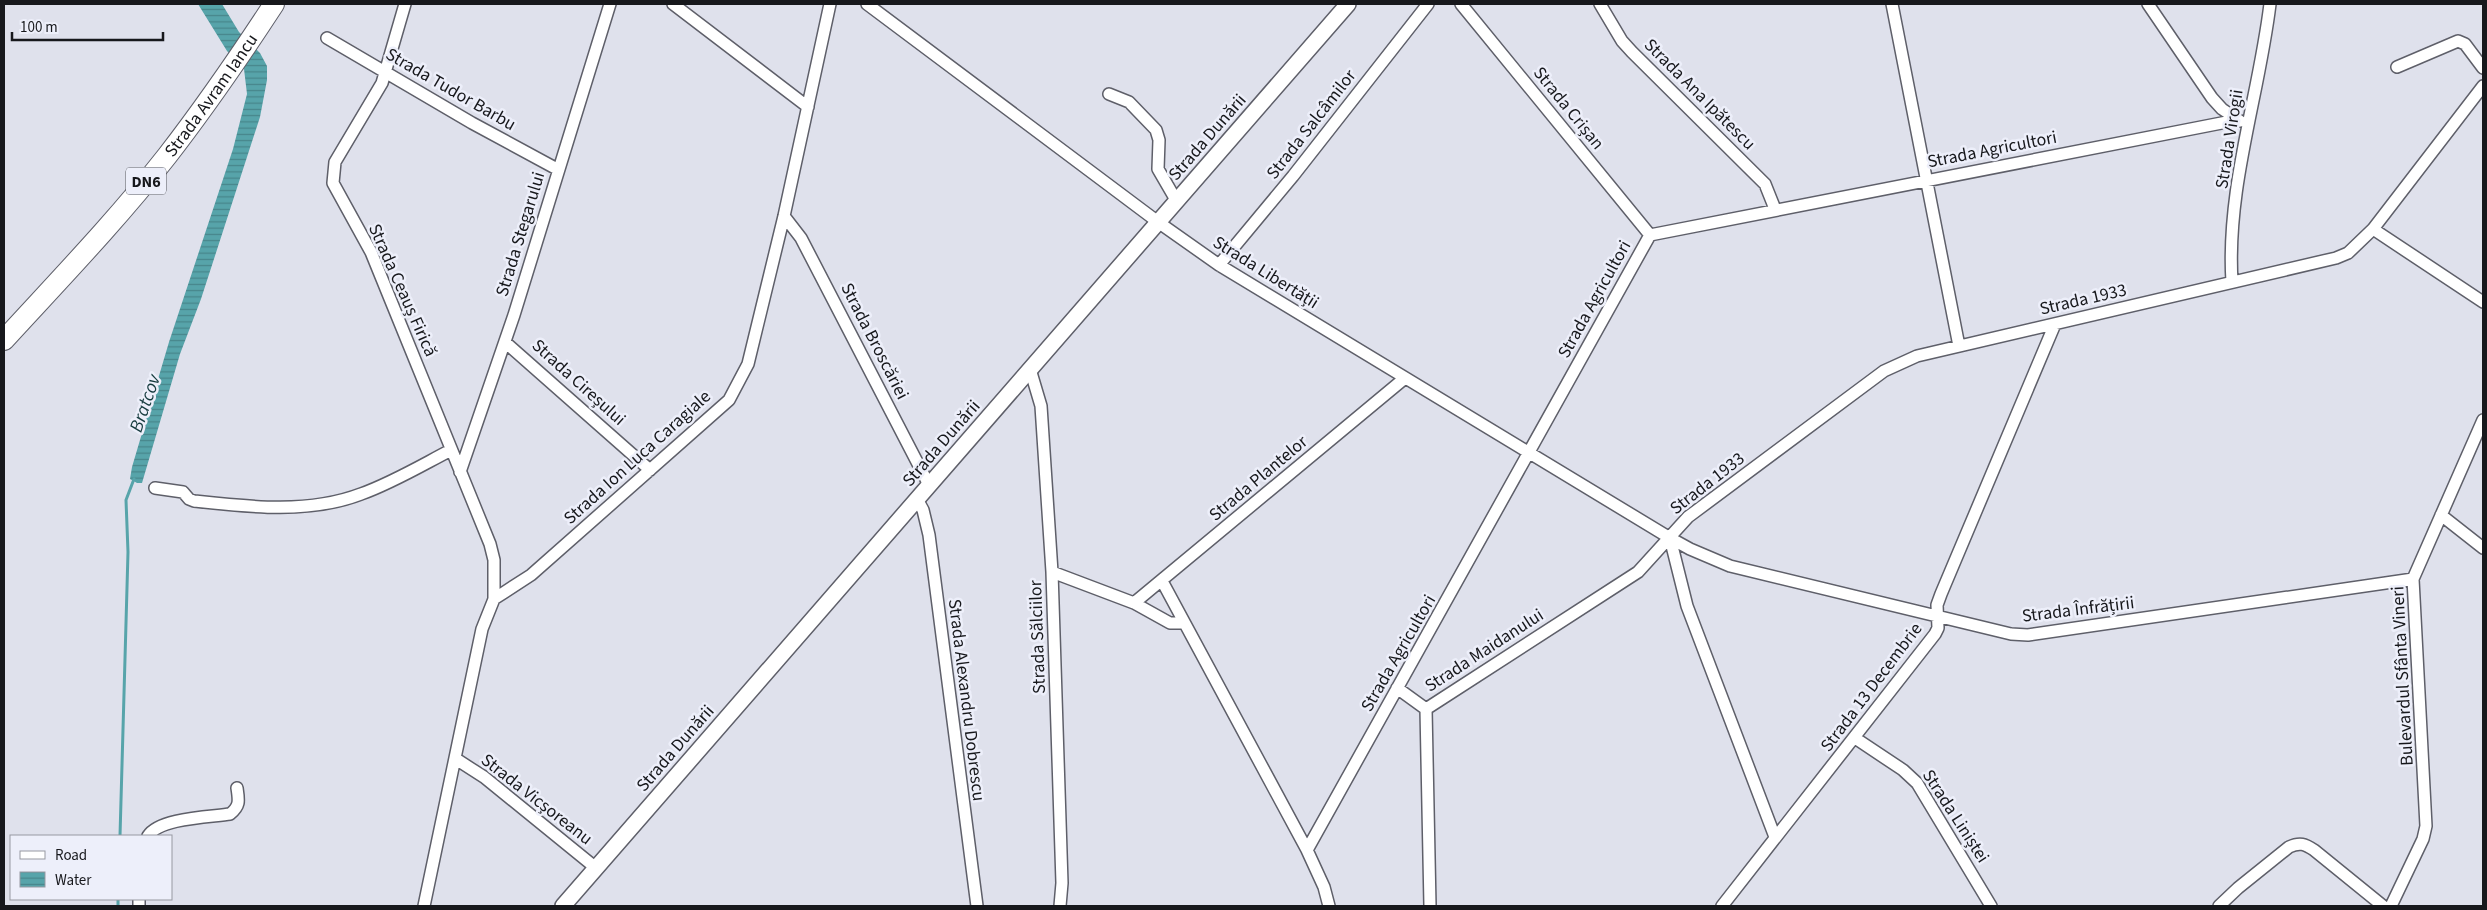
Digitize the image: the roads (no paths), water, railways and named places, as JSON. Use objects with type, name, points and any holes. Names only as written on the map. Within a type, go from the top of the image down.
[{"type":"highway","name":"Strada Avram Iancu","points":[[4,340],[98,238],[150,178],[224,78],[274,4]]},
{"type":"main road","name":"Strada Dunării","points":[[565,905],[1348,4]]},
{"type":"street","name":"Strada Ceauș Firică","points":[[405,4],[386,72],[374,100],[335,162],[333,183],[371,252],[490,544],[494,560],[494,598]]},
{"type":"street","name":"Strada Stegarului","points":[[460,472],[505,342],[557,169],[610,4]]},
{"type":"street","points":[[674,4],[808,107]]},
{"type":"street","name":"Strada Ion Luca Caragiale","points":[[494,598],[531,575],[728,400],[740,382],[748,364],[784,216],[830,4]]},
{"type":"street","name":"Strada Libertății","points":[[867,4],[1158,222],[1219,265],[1528,454],[1670,538]]},
{"type":"street","name":"Strada Salcâmilor","points":[[1219,265],[1293,176],[1428,4]]},
{"type":"street","name":"Strada Crișan","points":[[1461,4],[1650,235]]},
{"type":"street","name":"Strada Ana Ipătescu","points":[[1600,4],[1622,41],[1638,59],[1765,184],[1771,194],[1775,209]]},
{"type":"street","points":[[1892,4],[1959,346]]},
{"type":"street","points":[[2148,4],[2212,98],[2222,109],[2242,121]]},
{"type":"street","name":"Strada Virogii","points":[[2232,282],[2231,246],[2242,121],[2267,29],[2270,4]]},
{"type":"street","name":"Strada Tudor Barbu","points":[[327,38],[557,169]]},
{"type":"street","points":[[2397,67],[2458,41],[2465,44],[2483,68]]},
{"type":"street","name":"Strada 1933","points":[[1670,538],[1688,518],[1884,371],[1917,356],[2336,258],[2348,253],[2373,229],[2483,86]]},
{"type":"street","points":[[1109,94],[1129,102],[1156,130],[1159,140],[1158,169],[1176,200]]},
{"type":"street","name":"Strada Agricultori","points":[[1307,850],[1446,604],[1650,235],[1775,209],[2242,121]]},
{"type":"street","name":"Strada Broscăriei","points":[[784,216],[802,238],[929,485]]},
{"type":"street","points":[[2373,229],[2483,302]]},
{"type":"street","name":"Strada 13 Decembrie","points":[[1722,906],[1935,634],[1938,628],[1936,614],[1941,594],[2055,324]]},
{"type":"street","name":"Strada Cireșului","points":[[505,342],[650,470]]},
{"type":"street","name":"Strada Sălciilor","points":[[1030,368],[1040,406],[1052,572],[1062,884],[1060,906]]},
{"type":"street","name":"Strada Plantelor","points":[[1134,603],[1405,378]]},
{"type":"street","name":"Bulevardul Sfânta Vineri","points":[[2391,906],[2422,839],[2426,826],[2413,580],[2483,420]]},
{"type":"street","points":[[155,488],[183,492],[189,499],[194,501],[232,505],[280,508],[320,504],[361,494],[451,450]]},
{"type":"street","name":"Strada Alexandru Dobrescu","points":[[917,499],[923,510],[928,536],[976,906]]},
{"type":"street","points":[[2441,515],[2483,548]]},
{"type":"street","points":[[1670,538],[1687,606],[1775,837]]},
{"type":"street","name":"Strada Înfrățirii","points":[[1670,538],[1690,549],[1730,566],[1936,614],[2011,634],[2028,635],[2413,580]]},
{"type":"street","name":"Strada Maidanului","points":[[1430,906],[1426,709],[1638,572],[1670,538]]},
{"type":"street","points":[[1052,572],[1134,603],[1170,622],[1183,623]]},
{"type":"street","points":[[1162,581],[1307,850],[1324,887],[1329,906]]},
{"type":"street","points":[[424,906],[482,629],[494,598]]},
{"type":"street","points":[[1397,688],[1426,709]]},
{"type":"street","name":"Strada Liniștei","points":[[1855,738],[1903,770],[1917,784],[1991,906]]},
{"type":"street","name":"Strada Vicșoreanu","points":[[456,759],[484,777],[596,868]]},
{"type":"street","points":[[149,835],[164,824],[230,814],[237,809],[239,802],[237,788]]},
{"type":"street","points":[[2220,906],[2238,888],[2289,847],[2298,843],[2314,850],[2383,906]]},
{"type":"water","points":[[198,4],[222,4],[239,32],[260,53],[267,66],[267,80],[260,117],[201,299],[180,354],[142,483],[137,483],[130,479],[132,467],[169,342],[233,149],[247,94],[244,69],[227,51]]},
{"type":"waterway","name":"Bratcov","points":[[120,835],[128,552],[126,500],[134,479]]},
{"type":"waterway","name":"Bratcov","points":[[118,900],[118,906]]}]
